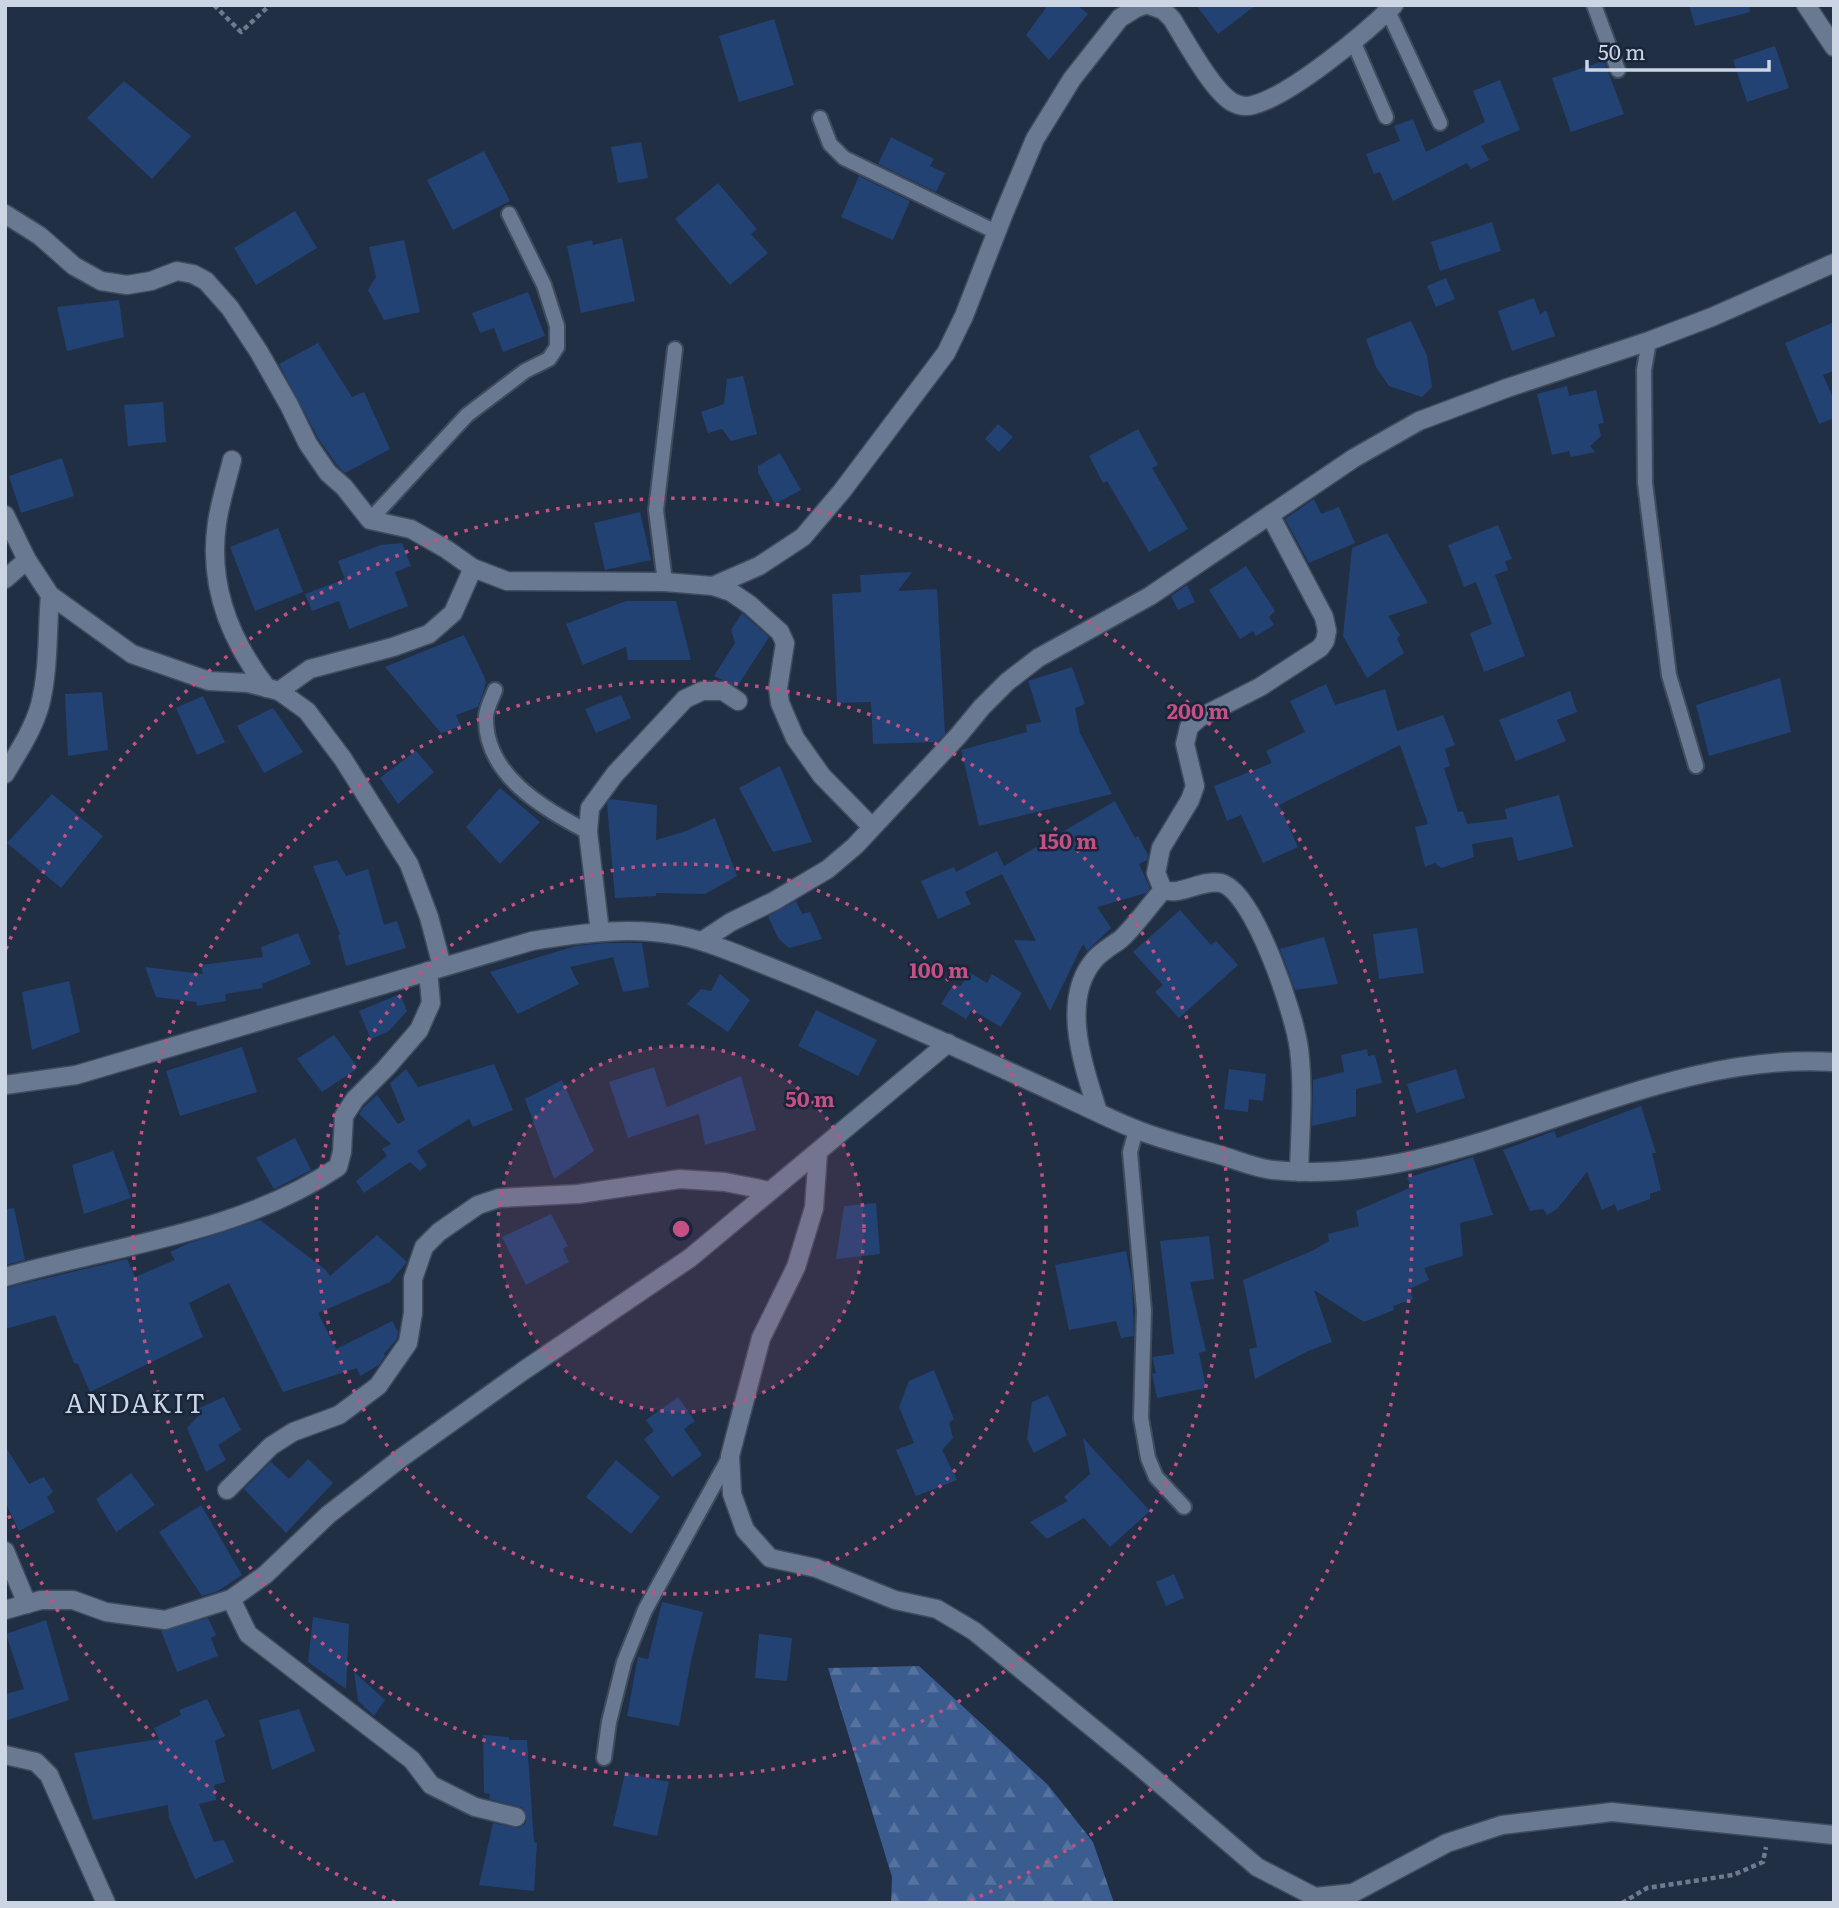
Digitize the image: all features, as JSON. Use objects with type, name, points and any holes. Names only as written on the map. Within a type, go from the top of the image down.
[{"type":"street","points":[[713,586],[759,566],[803,537],[842,491],[946,354],[1035,139],[1067,88],[1120,18],[1136,8],[1149,5],[1163,10],[1172,19],[1214,83],[1227,98],[1242,106],[1260,103],[1279,93],[1353,41],[1391,8]]},
{"type":"street","points":[[1806,5],[1834,47]]},
{"type":"street","points":[[5,214],[40,236],[74,266],[102,281],[127,285],[150,281],[177,271],[206,281],[230,308],[258,352],[321,463],[370,520],[411,529],[446,549],[473,569],[507,581],[664,582],[713,586],[731,592],[750,605],[780,632],[785,643],[778,688],[780,704],[795,738],[822,776],[872,827]]},
{"type":"street","points":[[702,941],[731,922],[774,901],[828,869],[855,846],[982,707],[1007,682],[1038,658],[1150,596],[1354,458],[1419,421],[1507,388],[1649,341],[1712,317],[1834,263]]},
{"type":"street","points":[[5,1278],[225,1221],[309,1186],[338,1167],[342,1152],[344,1116],[355,1099],[419,1030],[431,1003],[435,968],[429,917],[409,864],[343,759],[307,711],[273,689],[240,649],[230,628],[217,583],[215,560],[217,521],[232,460]]},
{"type":"street","points":[[5,515],[27,560],[50,595],[132,654],[209,681],[248,683],[273,689],[310,668],[393,647],[429,634],[453,613],[473,569]]},
{"type":"street","points":[[1270,515],[1327,625],[1325,641],[1307,658],[1260,687],[1199,718],[1189,727],[1185,744],[1195,786],[1190,800],[1160,848],[1156,873],[1163,890],[1172,893],[1221,883],[1246,906],[1260,934],[1284,990],[1299,1050],[1299,1172]]},
{"type":"street","points":[[5,579],[27,560]]},
{"type":"street","points":[[5,774],[31,731],[40,705],[45,677],[50,595]]},
{"type":"street","points":[[600,932],[588,832],[590,808],[615,774],[685,699],[702,691],[723,691],[738,701]]},
{"type":"street","points":[[1098,1112],[1076,1028],[1080,984],[1095,958],[1123,937],[1163,890]]},
{"type":"street","points":[[5,1085],[76,1075],[532,941],[624,931],[679,935],[702,941],[793,975],[1136,1130],[1269,1170],[1318,1173],[1360,1168],[1460,1148],[1606,1099],[1671,1081],[1770,1062],[1834,1062]]},
{"type":"street","points":[[5,1610],[41,1600],[73,1600],[106,1612],[165,1620],[231,1599],[265,1575],[328,1515],[401,1458],[523,1371],[690,1258],[948,1043]]},
{"type":"street","points":[[818,1152],[814,1208],[796,1267],[761,1338],[730,1456],[732,1494],[745,1530],[770,1558],[816,1568],[895,1600],[937,1609],[974,1631],[1137,1764],[1257,1867],[1315,1897],[1353,1893],[1447,1843],[1502,1825],[1612,1812],[1834,1835]]},
{"type":"street","points":[[227,1490],[271,1446],[293,1432],[339,1415],[378,1386],[408,1343],[413,1313],[413,1279],[424,1247],[439,1231],[478,1205],[499,1198],[578,1194],[680,1179],[725,1182],[770,1191]]},
{"type":"street","points":[[5,1551],[27,1604]]},
{"type":"street","points":[[231,1599],[248,1633],[412,1760],[431,1784],[475,1807],[516,1816]]},
{"type":"street","points":[[5,1755],[36,1762],[49,1775],[106,1903]]},
{"type":"lane","points":[[1594,5],[1618,70]]},
{"type":"lane","points":[[1391,8],[1440,123]]},
{"type":"lane","points":[[1353,41],[1386,117]]},
{"type":"lane","points":[[820,118],[830,144],[844,158],[996,232]]},
{"type":"lane","points":[[370,520],[467,415],[525,372],[549,359],[557,347],[557,326],[544,285],[509,214]]},
{"type":"lane","points":[[1649,341],[1644,370],[1648,511],[1669,675],[1696,766]]},
{"type":"lane","points":[[664,582],[656,510],[675,349]]},
{"type":"lane","points":[[495,690],[486,713],[489,744],[505,771],[527,796],[588,832]]},
{"type":"lane","points":[[1136,1130],[1130,1152],[1144,1310],[1141,1418],[1149,1458],[1156,1477],[1184,1507]]},
{"type":"lane","points":[[604,1758],[609,1722],[624,1662],[645,1610],[730,1456]]},
{"type":"path","points":[[214,5],[241,32],[270,5]]},
{"type":"path","points":[[1622,1903],[1647,1888],[1733,1875],[1763,1862],[1770,1830]]},
{"type":"green space","points":[[919,1666],[1048,1785],[1093,1842],[1114,1903],[891,1903],[892,1877],[828,1668]]},
{"type":"building","points":[[1048,5],[1077,5],[1088,14],[1049,60],[1026,35]]},
{"type":"building","points":[[1196,5],[1256,5],[1218,34]]},
{"type":"building","points":[[1689,5],[1749,5],[1750,12],[1695,26]]},
{"type":"building","points":[[774,19],[794,85],[739,102],[719,36]]},
{"type":"building","points":[[1775,46],[1789,88],[1747,102],[1733,60]]},
{"type":"building","points":[[1604,61],[1624,114],[1571,132],[1552,78]]},
{"type":"building","points":[[1500,80],[1520,130],[1481,146],[1489,160],[1471,169],[1467,163],[1393,201],[1380,172],[1374,174],[1366,154],[1400,141],[1394,126],[1413,119],[1426,152],[1485,122],[1473,91]]},
{"type":"building","points":[[124,81],[191,136],[152,179],[87,118]]},
{"type":"building","points":[[891,137],[934,159],[930,166],[945,173],[936,192],[878,164]]},
{"type":"building","points":[[641,142],[648,178],[618,183],[611,147]]},
{"type":"building","points":[[484,151],[510,201],[453,230],[427,180]]},
{"type":"building","points":[[859,176],[910,201],[893,240],[841,217]]},
{"type":"building","points":[[718,183],[757,229],[751,234],[768,253],[730,285],[675,219]]},
{"type":"building","points":[[295,211],[317,248],[256,285],[234,248]]},
{"type":"building","points":[[1492,222],[1501,251],[1440,271],[1431,242]]},
{"type":"building","points":[[622,238],[635,301],[581,313],[567,246],[592,240],[593,245]]},
{"type":"building","points":[[404,240],[420,312],[384,320],[368,290],[376,277],[369,247]]},
{"type":"building","points":[[1446,278],[1455,299],[1436,307],[1427,286]]},
{"type":"building","points":[[528,292],[545,336],[503,352],[494,328],[480,333],[472,313]]},
{"type":"building","points":[[1534,298],[1540,315],[1546,310],[1555,336],[1512,351],[1498,311]]},
{"type":"building","points":[[119,300],[124,337],[67,351],[57,307]]},
{"type":"building","points":[[1411,321],[1427,356],[1432,387],[1422,397],[1389,386],[1376,367],[1366,339]]},
{"type":"building","points":[[1834,322],[1834,371],[1823,375],[1834,400],[1834,418],[1819,424],[1785,343]]},
{"type":"building","points":[[318,343],[352,397],[364,392],[390,449],[345,473],[318,438],[279,364]]},
{"type":"building","points":[[743,376],[757,434],[731,441],[722,429],[708,433],[701,412],[724,404],[727,379]]},
{"type":"building","points":[[1567,386],[1569,396],[1596,390],[1604,423],[1598,424],[1601,436],[1590,446],[1595,452],[1571,457],[1569,451],[1552,455],[1537,394]]},
{"type":"building","points":[[163,402],[166,442],[128,446],[124,405]]},
{"type":"building","points":[[998,424],[1013,437],[999,452],[985,439]]},
{"type":"building","points":[[1138,429],[1158,465],[1152,468],[1188,529],[1149,552],[1107,481],[1103,483],[1089,456]]},
{"type":"building","points":[[780,453],[801,490],[775,504],[758,473],[758,466]]},
{"type":"building","points":[[62,458],[74,496],[21,513],[9,476]]},
{"type":"building","points":[[1314,499],[1321,514],[1339,507],[1355,543],[1309,563],[1285,519]]},
{"type":"building","points":[[640,512],[651,560],[605,570],[594,523]]},
{"type":"building","points":[[1498,525],[1512,559],[1505,561],[1508,570],[1495,575],[1525,656],[1484,672],[1470,633],[1492,624],[1476,582],[1464,587],[1448,545]]},
{"type":"building","points":[[278,528],[303,592],[255,611],[230,547]]},
{"type":"building","points":[[1387,533],[1428,603],[1388,616],[1400,635],[1397,639],[1404,653],[1367,678],[1343,636],[1352,548]]},
{"type":"building","points":[[402,543],[411,566],[395,572],[408,606],[349,629],[339,601],[312,611],[305,594],[345,579],[338,561],[381,545]]},
{"type":"building","points":[[1246,566],[1275,611],[1269,617],[1274,625],[1256,636],[1253,631],[1240,639],[1209,590]]},
{"type":"building","points":[[912,572],[898,591],[937,589],[945,734],[937,742],[873,744],[871,702],[837,703],[832,594],[861,592],[860,575]]},
{"type":"building","points":[[1187,585],[1195,602],[1178,610],[1171,596]]},
{"type":"building","points":[[626,601],[676,601],[691,660],[628,660],[626,647],[583,665],[566,624]]},
{"type":"building","points":[[742,613],[769,637],[737,687],[714,676],[735,643],[731,630]]},
{"type":"building","points":[[464,635],[486,682],[478,707],[456,715],[461,726],[441,733],[385,667]]},
{"type":"building","points":[[1072,667],[1085,704],[1075,708],[1080,733],[1112,794],[979,826],[961,750],[1027,732],[1026,725],[1041,722],[1028,681]]},
{"type":"building","points":[[1780,678],[1791,732],[1709,756],[1696,705]]},
{"type":"building","points":[[1326,684],[1335,705],[1385,689],[1397,731],[1443,715],[1455,745],[1445,749],[1450,766],[1444,768],[1458,812],[1463,811],[1467,824],[1507,819],[1505,809],[1559,795],[1573,847],[1518,861],[1512,837],[1472,844],[1474,857],[1441,868],[1435,863],[1425,867],[1415,827],[1428,824],[1400,745],[1279,805],[1298,847],[1263,863],[1241,815],[1227,821],[1214,786],[1272,763],[1266,751],[1305,732],[1290,701]]},
{"type":"building","points":[[1570,691],[1577,712],[1557,720],[1566,741],[1516,761],[1499,720]]},
{"type":"building","points":[[102,692],[108,750],[68,756],[65,694]]},
{"type":"building","points":[[621,695],[631,718],[596,733],[585,709]]},
{"type":"building","points":[[203,696],[225,742],[197,755],[176,708]]},
{"type":"building","points":[[273,708],[303,752],[264,773],[237,726]]},
{"type":"building","points":[[416,751],[434,772],[398,804],[380,778]]},
{"type":"building","points":[[780,766],[812,842],[773,852],[739,788]]},
{"type":"building","points":[[500,788],[540,822],[500,864],[466,827]]},
{"type":"building","points":[[52,794],[103,836],[61,888],[7,843]]},
{"type":"building","points":[[610,799],[657,805],[656,840],[715,818],[737,876],[705,894],[656,893],[656,896],[615,898],[607,803]]},
{"type":"building","points":[[1115,801],[1135,838],[1138,836],[1148,855],[1147,860],[1139,864],[1150,888],[1146,893],[1097,907],[1111,928],[1087,951],[1083,944],[1050,1011],[1014,940],[1036,941],[1002,874],[965,892],[971,904],[938,919],[921,881],[954,867],[956,872],[997,851],[1004,866]]},
{"type":"building","points":[[337,860],[346,876],[368,869],[384,925],[397,921],[406,948],[346,966],[338,935],[340,934],[313,866]]},
{"type":"building","points":[[796,901],[802,914],[810,912],[822,939],[789,948],[778,938],[768,916]]},
{"type":"building","points":[[1180,910],[1211,945],[1216,941],[1238,965],[1179,1018],[1155,992],[1163,985],[1133,952]]},
{"type":"building","points":[[1417,928],[1424,973],[1379,979],[1373,934]]},
{"type":"building","points":[[298,933],[311,964],[262,984],[263,988],[225,994],[226,1001],[197,1006],[196,1002],[156,997],[145,967],[203,974],[201,965],[263,957],[261,947]]},
{"type":"building","points":[[1324,937],[1338,984],[1295,990],[1280,949]]},
{"type":"building","points":[[642,943],[649,987],[623,992],[613,957],[570,967],[579,984],[518,1014],[490,972],[575,946]]},
{"type":"building","points":[[969,972],[987,983],[992,974],[1022,993],[1001,1027],[972,1010],[966,1019],[941,1004],[953,985],[961,986]]},
{"type":"building","points":[[720,974],[750,1000],[728,1032],[687,1004],[701,989],[711,991]]},
{"type":"building","points":[[69,981],[80,1032],[32,1050],[22,992]]},
{"type":"building","points":[[400,994],[407,1011],[389,1031],[371,1039],[359,1011]]},
{"type":"building","points":[[816,1010],[877,1040],[858,1076],[798,1046]]},
{"type":"building","points":[[334,1035],[358,1068],[322,1092],[297,1059]]},
{"type":"building","points":[[242,1047],[257,1092],[180,1116],[166,1071]]},
{"type":"building","points":[[1367,1049],[1368,1056],[1375,1055],[1382,1083],[1356,1089],[1356,1116],[1312,1126],[1313,1080],[1344,1072],[1341,1055]]},
{"type":"building","points":[[494,1064],[513,1110],[473,1127],[469,1119],[417,1151],[427,1165],[420,1171],[410,1162],[364,1193],[356,1181],[387,1156],[382,1149],[391,1144],[359,1114],[363,1108],[377,1095],[398,1124],[405,1120],[390,1083],[406,1069],[418,1087]]},
{"type":"building","points":[[654,1067],[667,1107],[741,1076],[756,1130],[705,1145],[699,1114],[628,1138],[609,1082]]},
{"type":"building","points":[[1229,1069],[1266,1074],[1263,1101],[1249,1099],[1248,1112],[1224,1109]]},
{"type":"building","points":[[1456,1069],[1465,1098],[1416,1113],[1407,1084]]},
{"type":"building","points":[[562,1080],[594,1151],[554,1179],[525,1099]]},
{"type":"building","points":[[1641,1106],[1656,1153],[1652,1153],[1661,1190],[1650,1194],[1650,1199],[1617,1211],[1615,1204],[1602,1210],[1587,1172],[1557,1209],[1547,1215],[1543,1209],[1530,1211],[1503,1150],[1554,1131],[1557,1138]]},
{"type":"building","points":[[295,1138],[311,1170],[274,1189],[256,1158]]},
{"type":"building","points":[[113,1151],[131,1198],[84,1214],[72,1165]]},
{"type":"building","points":[[1473,1157],[1493,1215],[1460,1223],[1463,1256],[1424,1268],[1429,1280],[1409,1289],[1413,1299],[1393,1306],[1394,1310],[1364,1322],[1314,1290],[1332,1342],[1308,1351],[1255,1379],[1249,1349],[1257,1347],[1243,1280],[1314,1250],[1329,1241],[1328,1234],[1359,1226],[1356,1211],[1412,1187],[1407,1178]]},
{"type":"building","points":[[876,1203],[880,1254],[836,1259],[844,1206]]},
{"type":"building","points":[[14,1208],[25,1260],[5,1265],[5,1209]]},
{"type":"building","points":[[551,1214],[568,1246],[563,1249],[569,1262],[526,1285],[502,1237]]},
{"type":"building","points":[[260,1220],[326,1270],[330,1276],[377,1235],[407,1262],[390,1282],[318,1313],[336,1349],[392,1321],[398,1332],[397,1339],[384,1354],[379,1365],[360,1376],[357,1368],[283,1392],[229,1283],[189,1303],[203,1337],[90,1392],[78,1364],[74,1363],[55,1315],[5,1329],[5,1288],[127,1259],[135,1277],[175,1260],[170,1252],[189,1243]]},
{"type":"building","points":[[1209,1236],[1214,1279],[1190,1282],[1206,1351],[1199,1353],[1206,1388],[1157,1398],[1152,1357],[1174,1354],[1160,1241]]},
{"type":"building","points":[[1126,1251],[1132,1282],[1134,1336],[1121,1338],[1116,1321],[1069,1330],[1055,1265]]},
{"type":"building","points":[[934,1370],[954,1419],[949,1423],[953,1438],[942,1450],[957,1480],[916,1496],[896,1450],[914,1443],[899,1407],[909,1381]]},
{"type":"building","points":[[1048,1395],[1067,1435],[1034,1453],[1027,1439],[1032,1402]]},
{"type":"building","points":[[224,1397],[241,1430],[218,1445],[226,1460],[206,1472],[187,1428],[200,1414],[197,1409]]},
{"type":"building","points":[[678,1397],[695,1421],[684,1429],[702,1455],[672,1477],[644,1439],[654,1431],[646,1420]]},
{"type":"building","points":[[1083,1438],[1150,1511],[1110,1547],[1084,1518],[1047,1539],[1030,1522],[1068,1501],[1064,1497],[1090,1474]]},
{"type":"building","points":[[5,1446],[29,1484],[44,1477],[53,1492],[47,1497],[55,1512],[19,1531],[5,1502]]},
{"type":"building","points":[[308,1459],[333,1483],[286,1533],[244,1489],[271,1462],[289,1479]]},
{"type":"building","points":[[616,1460],[660,1497],[631,1534],[586,1497]]},
{"type":"building","points":[[131,1473],[155,1505],[116,1532],[96,1499]]},
{"type":"building","points":[[201,1505],[242,1575],[218,1591],[202,1596],[159,1532]]},
{"type":"building","points":[[1174,1574],[1184,1598],[1166,1606],[1156,1582]]},
{"type":"building","points":[[662,1602],[703,1612],[679,1726],[627,1716],[638,1657],[648,1659]]},
{"type":"building","points":[[313,1617],[349,1624],[346,1689],[308,1662]]},
{"type":"building","points":[[208,1618],[216,1635],[211,1638],[218,1656],[177,1672],[161,1631]]},
{"type":"building","points":[[46,1620],[69,1700],[5,1721],[5,1694],[24,1689],[6,1634]]},
{"type":"building","points":[[759,1634],[792,1638],[787,1681],[755,1678]]},
{"type":"building","points":[[354,1672],[385,1700],[374,1716],[358,1701]]},
{"type":"building","points":[[207,1699],[225,1736],[215,1741],[225,1782],[214,1785],[216,1800],[199,1804],[214,1842],[224,1840],[234,1862],[195,1879],[169,1818],[168,1805],[93,1820],[74,1753],[159,1739],[154,1728],[181,1715],[179,1710]]},
{"type":"building","points":[[299,1709],[315,1751],[272,1770],[259,1720]]},
{"type":"building","points":[[483,1735],[527,1740],[534,1842],[537,1843],[534,1891],[479,1885],[493,1823],[519,1828],[527,1819],[523,1808],[489,1799],[490,1794],[484,1793]]},
{"type":"building","points":[[625,1773],[669,1782],[657,1836],[613,1826]]},
{"type":"district","name":"ANDAKIT","points":[[136,1401]]}]
